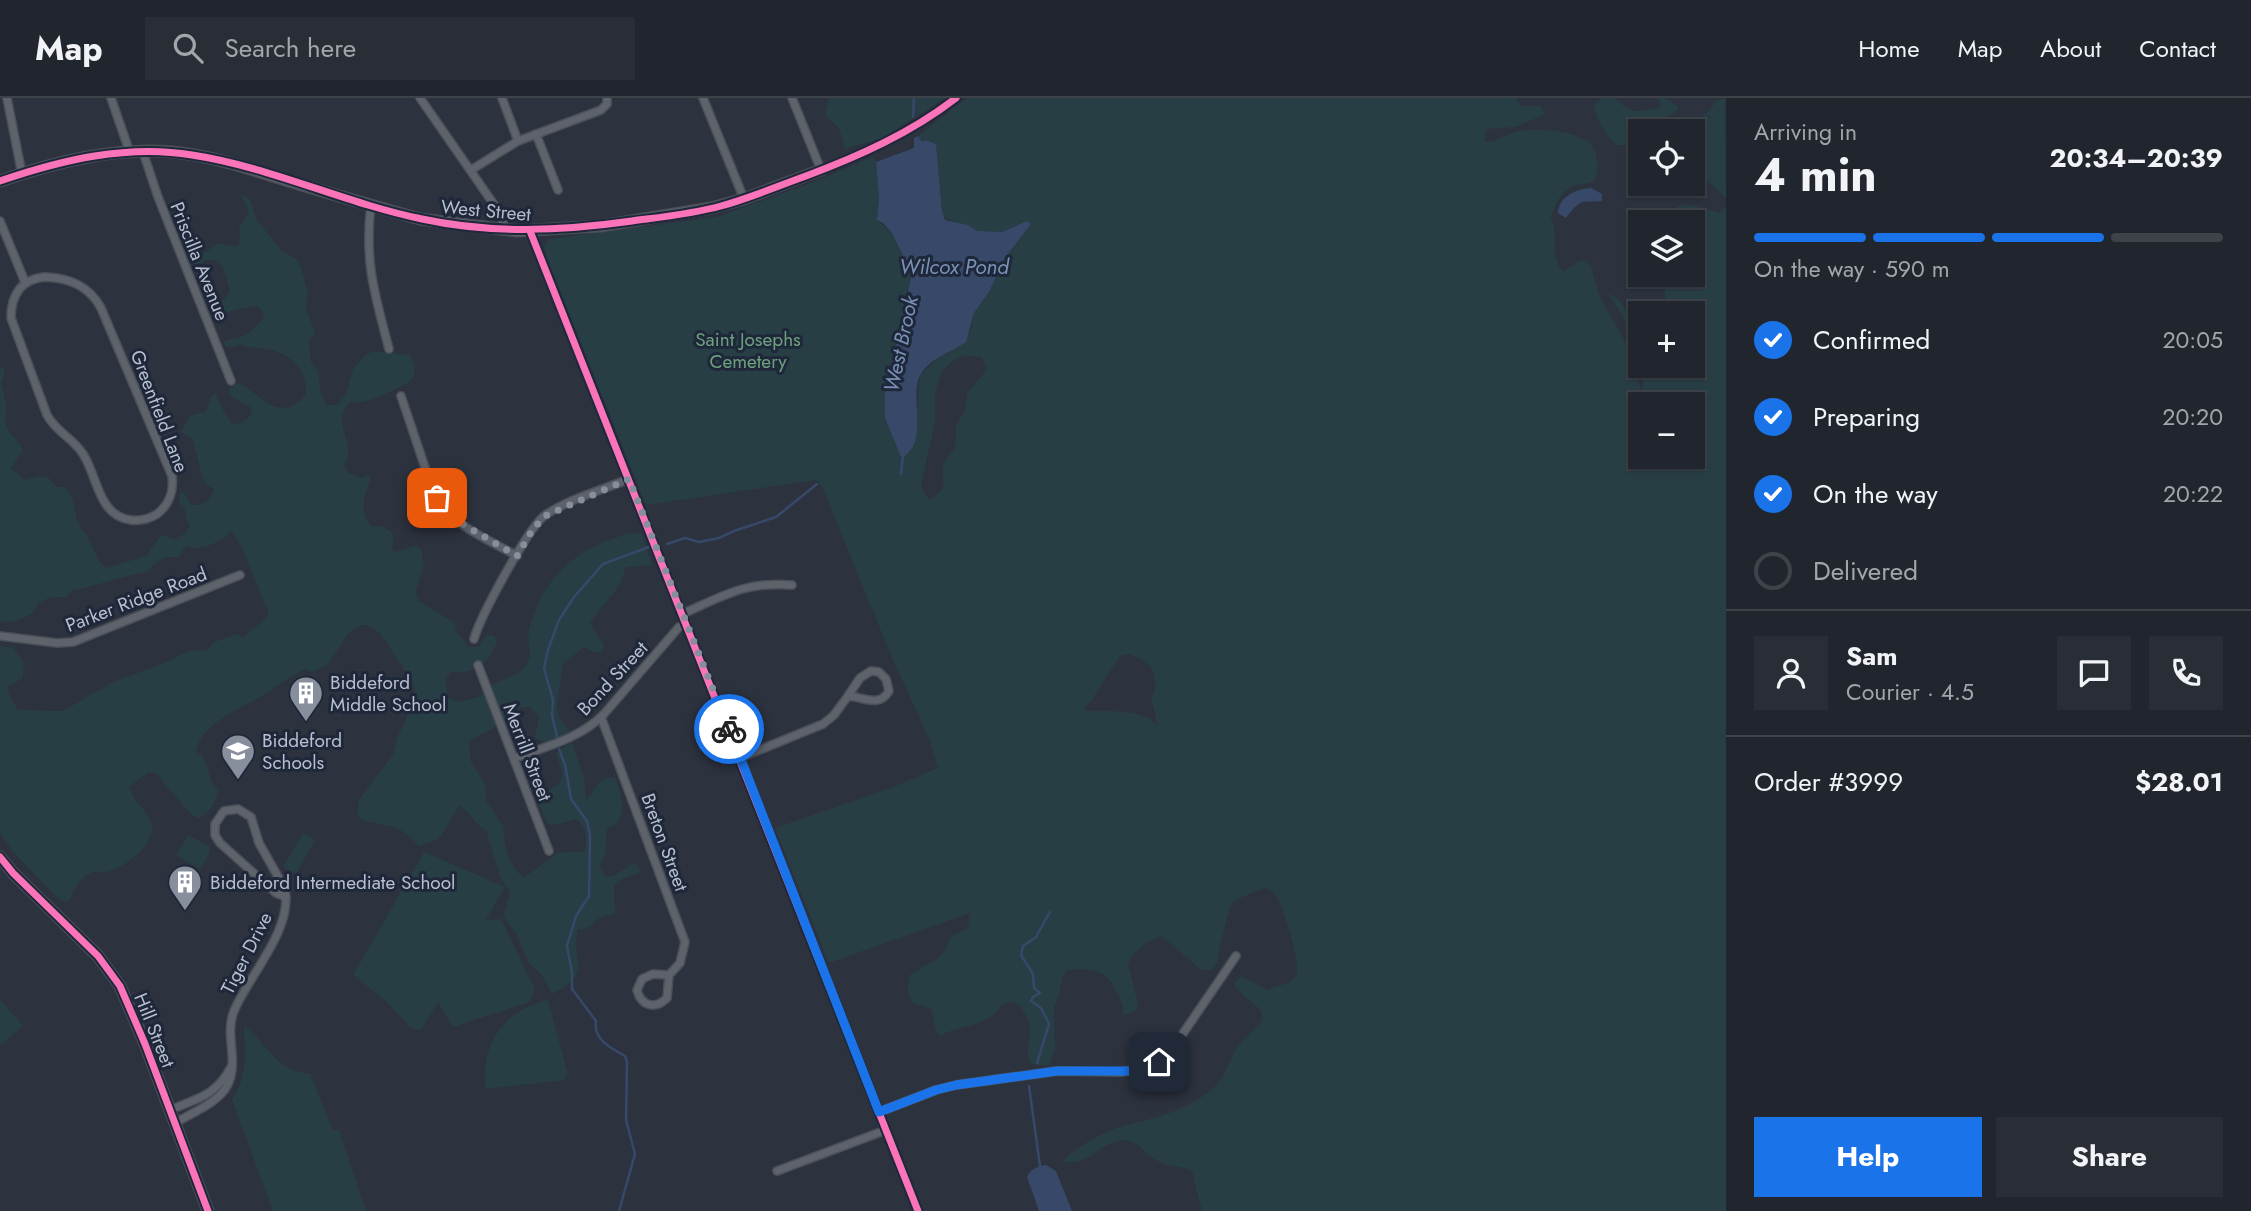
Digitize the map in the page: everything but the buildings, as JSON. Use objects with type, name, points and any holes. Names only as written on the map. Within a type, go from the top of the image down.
[{"type":"street","points":[[6,98],[22,174]]},
{"type":"street","points":[[111,98],[130,153]]},
{"type":"street","points":[[420,98],[502,216],[504,230]]},
{"type":"street","points":[[502,98],[518,141]]},
{"type":"street","points":[[703,98],[744,199]]},
{"type":"street","points":[[792,98],[821,170]]},
{"type":"street","name":"West Street","points":[[0,181],[83,158],[143,152],[183,153],[225,161],[420,219],[504,230],[582,228],[669,216],[744,199],[821,170],[896,137],[956,98]]},
{"type":"street","points":[[471,170],[518,141],[598,112],[607,101]]},
{"type":"street","points":[[536,134],[558,190]]},
{"type":"street","name":"Priscilla Avenue","points":[[143,152],[158,197],[231,381]]},
{"type":"street","points":[[371,205],[368,259],[389,349]]},
{"type":"street","points":[[0,221],[25,282]]},
{"type":"street","points":[[530,231],[918,1211]]},
{"type":"street","name":"Greenfield Lane","points":[[45,277],[73,282],[88,289],[101,308],[172,476],[169,499],[153,516],[130,520],[118,516],[108,508],[82,452],[50,420],[12,323],[12,301],[25,282],[45,277]]},
{"type":"street","points":[[401,396],[440,506],[459,523],[517,556]]},
{"type":"street","points":[[474,639],[481,619],[517,556],[533,529],[545,516],[629,479]]},
{"type":"street","name":"Parker Ridge Road","points":[[0,636],[57,643],[73,642],[240,575]]},
{"type":"street","points":[[682,614],[750,586],[792,585]]},
{"type":"street","name":"Bond Street","points":[[514,758],[574,736],[601,717],[679,627],[687,623]]},
{"type":"street","name":"Merrill Street","points":[[478,665],[549,851]]},
{"type":"street","points":[[740,758],[823,724],[834,715],[858,681],[868,672],[879,672],[888,682],[888,693],[880,701],[848,696]]},
{"type":"street","name":"Breton Street","points":[[601,717],[685,942],[680,963],[669,975],[668,995],[664,1002],[653,1006],[642,1001],[637,990],[642,979],[653,974],[669,975]]},
{"type":"street","name":"Tiger Drive","points":[[175,1123],[224,1091],[232,1076],[230,1027],[233,1014],[281,925],[286,897],[282,882],[259,843],[251,817],[238,809],[224,811],[215,824],[218,839],[276,892],[286,897]]},
{"type":"street","name":"Hill Street","points":[[0,857],[108,969],[126,999],[208,1211]]},
{"type":"street","points":[[879,1112],[936,1090],[967,1083],[1057,1071],[1121,1072],[1146,1069],[1163,1060],[1171,1051],[1236,956]]},
{"type":"street","points":[[170,1110],[215,1089],[223,1082],[232,1063]]},
{"type":"street","points":[[777,1171],[886,1130]]},
{"type":"green space","points":[[829,98],[945,98],[884,137],[845,149],[839,128],[825,115]]},
{"type":"green space","name":"Saint Josephs Cemetery","points":[[967,98],[1517,98],[1520,106],[1541,106],[1544,115],[1515,127],[1487,129],[1484,142],[1520,131],[1547,130],[1579,137],[1593,147],[1597,163],[1595,178],[1592,182],[1566,190],[1559,198],[1551,218],[1559,265],[1563,272],[1579,261],[1586,261],[1591,267],[1599,295],[1628,347],[1628,378],[1638,378],[1642,392],[1628,392],[1628,469],[1705,469],[1705,392],[1642,392],[1644,378],[1705,378],[1705,301],[1665,301],[1663,287],[1705,287],[1705,210],[1672,210],[1693,205],[1720,213],[1726,207],[1726,1211],[1202,1211],[1192,1171],[1161,1163],[1130,1141],[1111,1143],[1082,1160],[1065,1162],[1065,1158],[1096,1137],[1189,1105],[1211,1090],[1220,1080],[1239,1045],[1262,1021],[1262,1012],[1234,983],[1242,976],[1268,990],[1290,982],[1296,976],[1294,949],[1283,913],[1276,895],[1266,888],[1235,900],[1230,907],[1218,962],[1210,971],[1200,969],[1162,936],[1137,951],[1128,965],[1138,1004],[1136,1010],[1127,1015],[1123,1013],[1121,1002],[1108,978],[1090,970],[1067,970],[1054,1006],[1055,1049],[1049,1066],[1031,1064],[1028,1051],[1029,1023],[1022,1008],[1014,1003],[1005,1003],[981,1022],[941,1035],[936,1032],[931,1009],[913,1003],[907,988],[910,975],[941,956],[951,937],[968,928],[970,913],[829,963],[775,828],[888,789],[938,768],[928,736],[892,658],[822,486],[816,480],[646,505],[544,246],[549,239],[717,217],[873,157],[876,162],[879,199],[877,220],[892,233],[912,273],[885,394],[885,418],[901,456],[911,450],[918,424],[920,376],[938,358],[962,345],[971,331],[974,313],[989,292],[1005,258],[1031,224],[1027,221],[1002,232],[980,232],[943,217],[936,144],[926,140],[922,143],[918,136]],"holes":[[[964,355],[982,357],[986,366],[985,372],[967,393],[965,409],[956,426],[955,448],[943,463],[943,487],[929,500],[921,487],[935,421],[935,394],[942,371]],[[1129,654],[1144,662],[1154,674],[1152,702],[1157,725],[1134,713],[1088,711],[1084,708],[1120,656]]]},
{"type":"green space","points":[[1602,98],[1615,98],[1626,108],[1639,111],[1659,108],[1661,105],[1658,98],[1666,98],[1679,107],[1662,119],[1628,119],[1628,145],[1616,145],[1602,127],[1594,105]]},
{"type":"green space","points":[[1725,98],[1726,198],[1707,180],[1705,119],[1697,119],[1716,101]]},
{"type":"green space","points":[[242,197],[250,200],[257,220],[282,251],[295,258],[300,265],[308,293],[306,308],[315,332],[309,341],[311,362],[318,371],[321,395],[327,405],[337,405],[346,394],[353,369],[363,357],[373,351],[410,355],[414,364],[414,376],[406,384],[369,400],[350,402],[345,409],[342,421],[348,453],[344,465],[348,473],[361,478],[368,475],[371,477],[364,503],[365,516],[373,527],[381,526],[390,531],[394,536],[392,549],[395,552],[416,546],[421,549],[424,564],[416,591],[419,601],[455,623],[456,631],[468,647],[479,647],[486,636],[494,636],[497,641],[491,655],[480,666],[451,672],[445,678],[448,697],[457,702],[478,697],[492,685],[520,672],[529,657],[528,634],[534,613],[549,585],[559,573],[570,562],[597,545],[627,534],[642,534],[652,565],[626,567],[619,586],[590,623],[604,645],[603,652],[595,653],[584,647],[563,664],[558,716],[570,732],[562,738],[545,742],[535,738],[539,717],[530,707],[519,708],[492,729],[469,741],[471,762],[485,784],[486,801],[504,827],[508,855],[524,878],[557,853],[585,851],[586,834],[577,819],[555,825],[547,824],[536,798],[558,785],[563,774],[556,753],[572,742],[584,778],[586,800],[607,777],[615,778],[618,785],[621,814],[614,825],[607,828],[605,855],[600,866],[606,877],[615,875],[632,864],[638,865],[640,872],[614,886],[615,913],[598,919],[587,928],[578,929],[578,972],[566,986],[552,994],[542,975],[529,963],[516,933],[503,916],[509,890],[500,877],[486,830],[466,811],[459,806],[436,840],[419,846],[397,828],[361,820],[357,814],[359,800],[393,755],[397,738],[412,706],[415,690],[411,679],[380,633],[367,625],[361,625],[348,634],[328,664],[313,672],[304,669],[225,716],[206,732],[196,752],[204,758],[211,780],[218,791],[212,807],[203,816],[199,818],[192,815],[156,774],[149,772],[129,787],[152,825],[149,840],[139,853],[117,868],[85,876],[70,900],[60,900],[12,851],[0,832],[0,646],[12,647],[24,662],[23,678],[8,687],[18,710],[63,711],[111,683],[183,654],[208,650],[214,642],[237,634],[243,638],[269,613],[241,546],[231,531],[210,545],[198,548],[187,546],[179,558],[161,560],[147,572],[72,590],[67,597],[52,597],[40,602],[32,614],[15,621],[0,622],[0,368],[4,368],[5,372],[1,383],[7,409],[7,428],[23,450],[11,468],[25,480],[39,476],[48,477],[56,487],[65,487],[69,491],[80,526],[106,568],[146,556],[161,535],[176,540],[186,532],[190,526],[185,508],[179,502],[180,493],[184,493],[192,505],[203,503],[211,496],[214,489],[203,479],[193,440],[181,432],[190,416],[206,411],[212,395],[216,393],[231,423],[238,424],[252,413],[250,407],[229,395],[230,388],[238,383],[279,408],[296,404],[306,395],[304,378],[297,364],[291,359],[276,351],[240,344],[226,347],[223,342],[244,336],[256,326],[264,317],[262,310],[257,306],[235,310],[216,322],[210,315],[211,308],[230,291],[223,269],[212,259],[190,266],[178,235],[199,255],[220,244],[238,246],[239,228],[249,211]]},
{"type":"green space","points":[[1607,292],[1619,300],[1628,314],[1628,328]]},
{"type":"green space","points":[[303,833],[315,840],[296,874],[283,867]]},
{"type":"green space","points":[[188,835],[209,846],[210,852],[200,869],[176,855]]},
{"type":"green space","points":[[424,852],[505,887],[486,920],[501,919],[535,989],[529,1002],[453,1027],[438,1002],[421,1030],[411,1028],[388,1003],[353,975]]},
{"type":"green space","points":[[0,1000],[23,1026],[0,1045]]},
{"type":"green space","points":[[548,1000],[568,1074],[564,1080],[486,1089],[487,1058],[498,1031],[519,1012]]},
{"type":"green space","points":[[244,1026],[279,1062],[310,1074],[333,1131],[339,1129],[366,1211],[273,1211],[232,1100],[243,1073]]},
{"type":"water","name":"Wilcox Pond","points":[[918,136],[922,142],[926,140],[936,144],[945,220],[968,225],[977,231],[1002,232],[1027,221],[1031,224],[1005,258],[989,292],[974,313],[966,342],[936,359],[921,374],[917,393],[915,440],[911,450],[901,457],[885,418],[885,394],[912,273],[892,233],[877,220],[879,199],[876,162],[914,148],[914,138]]},
{"type":"water","points":[[1591,188],[1602,194],[1602,201],[1582,202],[1566,218],[1558,213],[1565,198],[1579,190]]},
{"type":"water","points":[[1046,1165],[1056,1171],[1072,1211],[1039,1211],[1027,1177],[1035,1168]]},
{"type":"waterway","name":"West Brook","points":[[913,117],[914,98]]},
{"type":"waterway","name":"West Brook","points":[[901,474],[903,456]]},
{"type":"waterway","points":[[667,544],[685,538],[699,542],[719,538],[776,517],[817,484]]},
{"type":"waterway","points":[[557,737],[552,715],[553,700],[544,668],[559,620],[574,597],[603,564],[649,547]]},
{"type":"waterway","points":[[559,749],[565,765],[571,799],[587,821],[590,835],[589,896],[576,916],[567,946],[572,989],[596,1021],[600,1038],[625,1056],[627,1062],[626,1120],[635,1154],[619,1211]]},
{"type":"waterway","name":"West Brook","points":[[1037,1063],[1049,1024],[1041,1008],[1031,1001],[1040,993],[1034,988],[1033,974],[1021,955],[1023,946],[1036,937],[1050,912]]},
{"type":"waterway","name":"West Brook","points":[[1029,1086],[1040,1166]]},
{"type":"cycle path","points":[[0,181],[95,156],[144,151],[168,152],[250,168],[364,204],[448,224],[500,229],[579,227],[688,213],[743,199],[865,152],[903,133],[956,98]]},
{"type":"cycle path","points":[[530,231],[918,1211]]},
{"type":"cycle path","points":[[0,857],[98,956],[120,986],[145,1044],[208,1211]]},
{"type":"way so far","points":[[437,498],[440,506],[459,523],[517,556],[537,523],[545,516],[629,479],[729,729]]},
{"type":"place","name":"Biddeford Middle School","points":[[306,723]]},
{"type":"place","name":"Biddeford Schools","points":[[238,781]]},
{"type":"place","name":"Biddeford Intermediate School","points":[[185,912]]},
{"type":"route","points":[[729,729],[879,1112],[956,1085],[1068,1070],[1135,1071],[1159,1062]]}]
